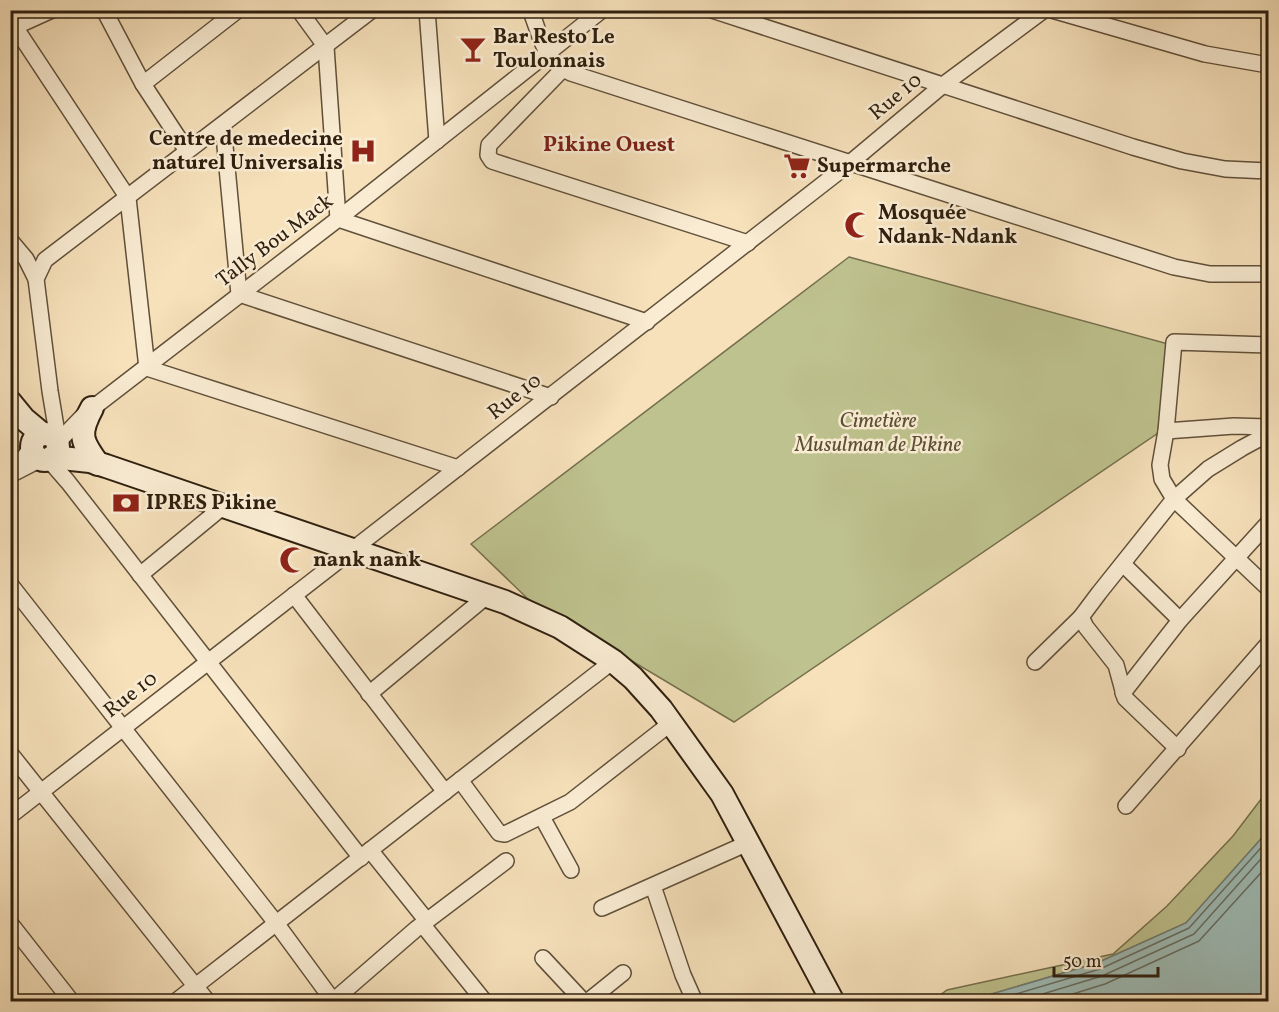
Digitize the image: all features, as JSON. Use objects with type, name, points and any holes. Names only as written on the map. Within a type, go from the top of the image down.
[{"type":"street","points":[[52,10],[13,28],[128,198],[147,368],[458,468]]},
{"type":"street","points":[[104,10],[143,84],[187,151]]},
{"type":"street","points":[[143,84],[237,10]]},
{"type":"street","points":[[299,10],[326,46],[338,219],[646,322]]},
{"type":"street","points":[[36,279],[45,260],[372,10]]},
{"type":"street","points":[[427,10],[437,141]]},
{"type":"street","points":[[532,10],[547,55],[562,70],[1174,267],[1210,274],[1269,274]]},
{"type":"street","name":"Tally Bou Mack","points":[[12,474],[89,411],[338,219],[602,10]]},
{"type":"street","points":[[712,10],[1133,147],[1182,161],[1225,169],[1269,171]]},
{"type":"street","name":"Rue 10","points":[[10,816],[748,243],[850,163],[943,85],[1044,10]]},
{"type":"street","points":[[1052,10],[1205,54],[1269,65]]},
{"type":"street","points":[[562,70],[489,145],[488,155],[492,161],[748,243]]},
{"type":"street","points":[[223,125],[239,294],[551,397]]},
{"type":"street","points":[[10,240],[26,259],[36,279],[50,391],[46,445]]},
{"type":"street","points":[[1269,345],[1174,342],[1166,431],[1160,465],[1162,479],[1174,499],[1235,559],[1269,588]]},
{"type":"street","points":[[17,411],[46,445],[68,482],[207,662],[424,923],[485,1002]]},
{"type":"street","points":[[89,411],[82,433],[84,445],[94,463]]},
{"type":"street","points":[[1166,431],[1234,426],[1269,427]]},
{"type":"street","points":[[1035,662],[1082,617],[1174,499],[1208,469],[1269,434]]},
{"type":"street","points":[[46,445],[488,595],[560,627],[613,662],[650,696],[722,794],[833,1002]]},
{"type":"street","points":[[140,575],[225,505]]},
{"type":"street","points":[[1123,693],[1180,620],[1269,523]]},
{"type":"street","points":[[1123,564],[1180,620]]},
{"type":"street","points":[[10,584],[276,923],[334,1001],[424,923],[506,861]]},
{"type":"street","points":[[294,595],[445,792]]},
{"type":"street","points":[[369,694],[488,595]]},
{"type":"street","points":[[1082,617],[1086,627],[1116,665],[1125,698],[1178,749]]},
{"type":"street","points":[[1126,806],[1269,644]]},
{"type":"street","points":[[175,1002],[613,662]]},
{"type":"street","points":[[460,780],[501,835],[570,802],[671,723]]},
{"type":"street","points":[[10,753],[208,1002]]},
{"type":"street","points":[[542,817],[571,870]]},
{"type":"street","points":[[602,908],[748,843]]},
{"type":"street","points":[[653,886],[683,975],[695,1002]]},
{"type":"street","points":[[10,922],[72,1002]]},
{"type":"street","points":[[543,958],[586,1002],[623,973]]},
{"type":"green space","name":"Cimetière Musulman de Pikine","points":[[849,257],[1172,345],[1161,431],[734,722],[528,599],[471,544]]},
{"type":"green space","points":[[1268,790],[1268,831],[1186,923],[1097,963],[968,1001],[931,1002],[947,990],[1113,954],[1167,906],[1233,836]]},
{"type":"water","points":[[1268,831],[1268,1001],[968,1001],[1097,963],[1186,923]]},
{"type":"place","name":"Bar Resto Le Toulonnais","points":[[473,49]]},
{"type":"place","name":"Centre de medecine naturel Universalis","points":[[363,151]]},
{"type":"place","name":"Supermarche","points":[[797,166]]},
{"type":"place","name":"Mosquée Ndank-Ndank","points":[[858,225]]},
{"type":"place","name":"IPRES Pikine","points":[[126,503]]},
{"type":"place","name":"nank nank","points":[[293,560]]},
{"type":"district","name":"Pikine Ouest","points":[[609,145]]}]
